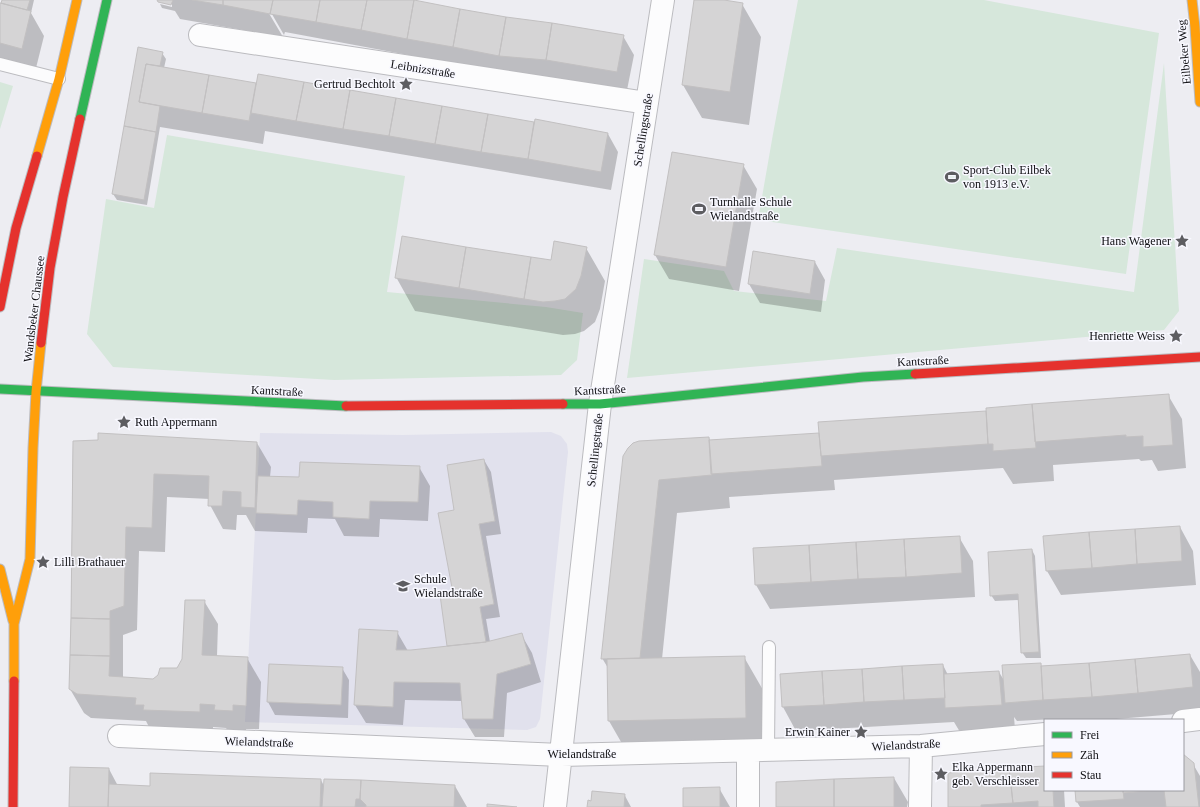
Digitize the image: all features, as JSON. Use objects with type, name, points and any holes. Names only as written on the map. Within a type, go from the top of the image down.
[{"type":"street","points":[[0,307],[16,228],[59,79],[77,0]]},
{"type":"street","name":"Wandsbeker Chaussee","points":[[13,807],[7,706],[14,624],[30,559],[36,392],[45,305],[57,231],[107,0]]},
{"type":"street","name":"Schellingstraße","points":[[555,807],[600,404],[663,0]]},
{"type":"street","name":"Eilbeker Weg","points":[[1192,0],[1200,102]]},
{"type":"street","name":"Leibnizstraße","points":[[200,35],[647,103]]},
{"type":"street","name":"Kantstraße","points":[[0,390],[335,406],[600,404],[863,377],[1200,357]]},
{"type":"street","name":"Wandsbeker Chaussee","points":[[0,569],[14,624]]},
{"type":"street","points":[[1184,721],[1200,719]]},
{"type":"street","name":"Wielandstraße","points":[[119,736],[561,755],[920,746],[1044,734]]},
{"type":"street","points":[[920,746],[920,807]]},
{"type":"street","points":[[748,807],[758,750]]},
{"type":"lane","points":[[0,64],[59,79]]},
{"type":"lane","points":[[758,750],[769,647]]},
{"type":"shaded area","name":"Schule Wielandstraße","points":[[551,432],[561,436],[567,444],[568,452],[540,719],[536,727],[527,730],[245,722],[260,433],[403,435]]},
{"type":"green space","name":"Sport-Club Eilbek von 1913 e.V.","points":[[798,0],[984,0],[1159,33],[1126,274],[758,220]]},
{"type":"green space","points":[[1164,63],[1179,311],[1164,330],[627,378],[644,259],[724,271],[734,291],[826,301],[837,248],[1134,292]]},
{"type":"green space","points":[[0,82],[13,86],[0,129]]},
{"type":"green space","points":[[167,135],[405,176],[387,292],[546,307],[583,313],[577,360],[561,375],[334,380],[113,367],[87,334],[106,199],[154,208]]},
{"type":"building","points":[[2,0],[30,0],[27,10],[1,3]]},
{"type":"building","points":[[157,0],[173,0],[171,5],[158,2]]},
{"type":"building","points":[[192,0],[223,0],[223,5]]},
{"type":"building","points":[[223,0],[273,0],[270,14],[223,5]]},
{"type":"building","points":[[273,0],[320,0],[316,22],[270,14]]},
{"type":"building","points":[[320,0],[367,0],[361,30],[316,22]]},
{"type":"building","points":[[367,0],[414,0],[407,39],[361,30]]},
{"type":"building","points":[[414,0],[460,9],[453,47],[407,39]]},
{"type":"building","points":[[694,0],[724,0],[743,3],[730,92],[682,85]]},
{"type":"building","points":[[0,3],[31,11],[22,49],[0,43]]},
{"type":"building","points":[[460,9],[506,17],[499,56],[453,47]]},
{"type":"building","points":[[506,17],[552,23],[546,60],[499,56]]},
{"type":"building","points":[[552,23],[624,35],[617,72],[546,60]]},
{"type":"building","points":[[138,47],[163,52],[160,66],[146,64],[139,102],[160,106],[156,132],[124,126]]},
{"type":"building","points":[[146,64],[209,75],[202,113],[139,102]]},
{"type":"building","points":[[258,74],[304,82],[296,121],[251,113]]},
{"type":"building","points":[[209,75],[256,83],[249,121],[202,113]]},
{"type":"building","points":[[304,82],[350,90],[343,129],[296,121]]},
{"type":"building","points":[[350,90],[396,98],[389,136],[343,129]]},
{"type":"building","points":[[396,98],[442,106],[435,144],[389,136]]},
{"type":"building","points":[[442,106],[488,114],[481,152],[435,144]]},
{"type":"building","points":[[488,114],[534,122],[528,159],[481,152]]},
{"type":"building","points":[[535,119],[608,133],[601,172],[528,159]]},
{"type":"building","points":[[124,126],[156,132],[144,200],[112,194]]},
{"type":"building","name":"Turnhalle Schule Wielandstraße","points":[[672,152],[744,164],[726,267],[654,255]]},
{"type":"building","points":[[402,236],[466,247],[459,288],[395,278]]},
{"type":"building","points":[[554,241],[587,247],[581,276],[576,289],[565,299],[555,301],[543,302],[524,299],[531,257],[551,260]]},
{"type":"building","points":[[466,247],[531,257],[524,299],[459,288]]},
{"type":"building","points":[[753,251],[815,261],[810,294],[748,284]]},
{"type":"building","points":[[1169,394],[1173,445],[1143,447],[1143,436],[1126,437],[1126,435],[1035,442],[1032,404]]},
{"type":"building","points":[[1032,404],[1036,448],[993,451],[993,444],[988,444],[986,408]]},
{"type":"building","points":[[986,411],[988,444],[821,456],[818,422]]},
{"type":"building","points":[[98,433],[257,442],[255,508],[241,507],[241,492],[223,491],[222,506],[208,506],[209,476],[154,474],[152,528],[126,527],[124,606],[110,611],[110,619],[71,618],[73,441],[98,440]]},
{"type":"building","points":[[819,433],[822,466],[711,474],[709,440]]},
{"type":"building","points":[[709,437],[712,475],[659,480],[640,658],[601,659],[623,456],[633,443],[639,441]]},
{"type":"building","points":[[484,459],[495,521],[479,524],[494,604],[480,607],[486,642],[447,646],[440,595],[453,593],[438,513],[454,510],[447,465]]},
{"type":"building","points":[[300,462],[420,466],[418,502],[370,501],[369,519],[333,517],[333,502],[298,500],[297,515],[256,513],[258,476],[299,477]]},
{"type":"building","points":[[1180,526],[1182,561],[1137,564],[1135,529]]},
{"type":"building","points":[[1135,529],[1137,564],[1092,568],[1089,532]]},
{"type":"building","points":[[1089,532],[1092,568],[1046,571],[1043,536]]},
{"type":"building","points":[[960,536],[962,573],[906,577],[904,539]]},
{"type":"building","points":[[904,539],[906,577],[858,579],[856,542]]},
{"type":"building","points":[[856,542],[858,579],[811,582],[809,545]]},
{"type":"building","points":[[809,545],[811,582],[755,585],[753,548]]},
{"type":"building","points":[[1032,549],[1039,652],[1021,653],[1018,594],[990,596],[988,552]]},
{"type":"building","points":[[185,600],[205,600],[202,655],[248,657],[246,706],[233,705],[233,711],[214,710],[215,705],[200,704],[200,712],[143,710],[144,705],[135,705],[136,698],[77,694],[69,689],[70,655],[110,656],[109,676],[153,679],[158,675],[160,668],[177,668],[182,659]]},
{"type":"building","points":[[71,618],[110,619],[110,656],[70,655]]},
{"type":"building","points":[[359,629],[398,631],[396,650],[411,650],[486,642],[522,633],[531,664],[497,674],[493,719],[463,719],[460,683],[394,682],[393,707],[354,705]]},
{"type":"building","points":[[1190,654],[1193,687],[1138,693],[1135,659]]},
{"type":"building","points":[[745,656],[746,718],[608,721],[607,659]]},
{"type":"building","points":[[1135,659],[1138,693],[1092,697],[1089,663]]},
{"type":"building","points":[[1041,663],[1043,700],[1005,703],[1002,665]]},
{"type":"building","points":[[1089,663],[1092,697],[1043,700],[1041,666]]},
{"type":"building","points":[[269,664],[343,667],[341,705],[267,702]]},
{"type":"building","points":[[943,664],[945,698],[904,700],[902,666]]},
{"type":"building","points":[[902,666],[904,700],[864,702],[862,669]]},
{"type":"building","points":[[862,669],[864,702],[824,705],[822,671]]},
{"type":"building","points":[[822,671],[824,705],[782,707],[780,674]]},
{"type":"building","points":[[999,671],[1002,705],[945,708],[944,674]]},
{"type":"building","points":[[1184,755],[1194,763],[1199,807],[1166,807],[1164,791],[1184,791]]},
{"type":"building","points":[[1044,766],[1044,791],[1053,791],[1054,807],[1038,807],[1038,801],[1013,803],[1009,768]]},
{"type":"building","points":[[70,767],[109,768],[108,807],[69,807]]},
{"type":"building","points":[[1009,768],[1013,803],[981,805],[981,807],[948,807],[948,773]]},
{"type":"building","points":[[150,773],[321,779],[320,807],[108,807],[109,784],[150,786]]},
{"type":"building","points":[[894,777],[894,807],[834,807],[834,779]]},
{"type":"building","points":[[324,779],[361,780],[360,799],[356,799],[355,807],[322,807]]},
{"type":"building","points":[[834,779],[834,807],[776,807],[776,782]]},
{"type":"building","points":[[361,780],[455,785],[454,807],[366,807],[360,799]]},
{"type":"building","points":[[720,787],[720,807],[683,807],[683,788]]},
{"type":"building","points":[[592,791],[625,794],[624,807],[587,807],[588,800],[591,801]]},
{"type":"building","points":[[1075,791],[1123,791],[1124,799],[1076,802]]},
{"type":"building","points":[[1123,791],[1148,791],[1123,793]]},
{"type":"building","points":[[487,804],[517,807],[487,807]]},
{"type":"traffic: fast","points":[[80,119],[107,0]]},
{"type":"traffic: fast","points":[[563,404],[600,404],[863,377],[915,374]]},
{"type":"traffic: fast","points":[[0,389],[346,406]]},
{"type":"traffic: slow","points":[[37,156],[59,79],[77,0]]},
{"type":"traffic: slow","points":[[1192,0],[1200,102]]},
{"type":"traffic: slow","points":[[14,681],[14,624],[30,559],[33,448],[36,392],[41,343]]},
{"type":"traffic: slow","points":[[0,569],[13,621]]},
{"type":"traffic: jam","points":[[41,343],[50,268],[63,197],[80,119]]},
{"type":"traffic: jam","points":[[0,307],[16,228],[37,156]]},
{"type":"traffic: jam","points":[[915,374],[1200,357]]},
{"type":"traffic: jam","points":[[346,406],[563,404]]},
{"type":"traffic: jam","points":[[13,807],[14,681]]},
{"type":"place","name":"Gertrud Bechtolt","points":[[406,84]]},
{"type":"place","name":"Sport-Club Eilbek von 1913 e.V.","points":[[952,177]]},
{"type":"place","name":"Turnhalle Schule Wielandstraße","points":[[699,209]]},
{"type":"place","name":"Hans Wagener","points":[[1182,241]]},
{"type":"place","name":"Henriette Weiss","points":[[1176,336]]},
{"type":"place","name":"Ruth Appermann","points":[[124,422]]},
{"type":"place","name":"Lilli Brathauer","points":[[43,562]]},
{"type":"place","name":"Schule Wielandstraße","points":[[403,586]]},
{"type":"place","name":"Erwin Kainer","points":[[861,732]]},
{"type":"place","name":"Elka Appermann geb. Verschleisser","points":[[941,774]]}]
